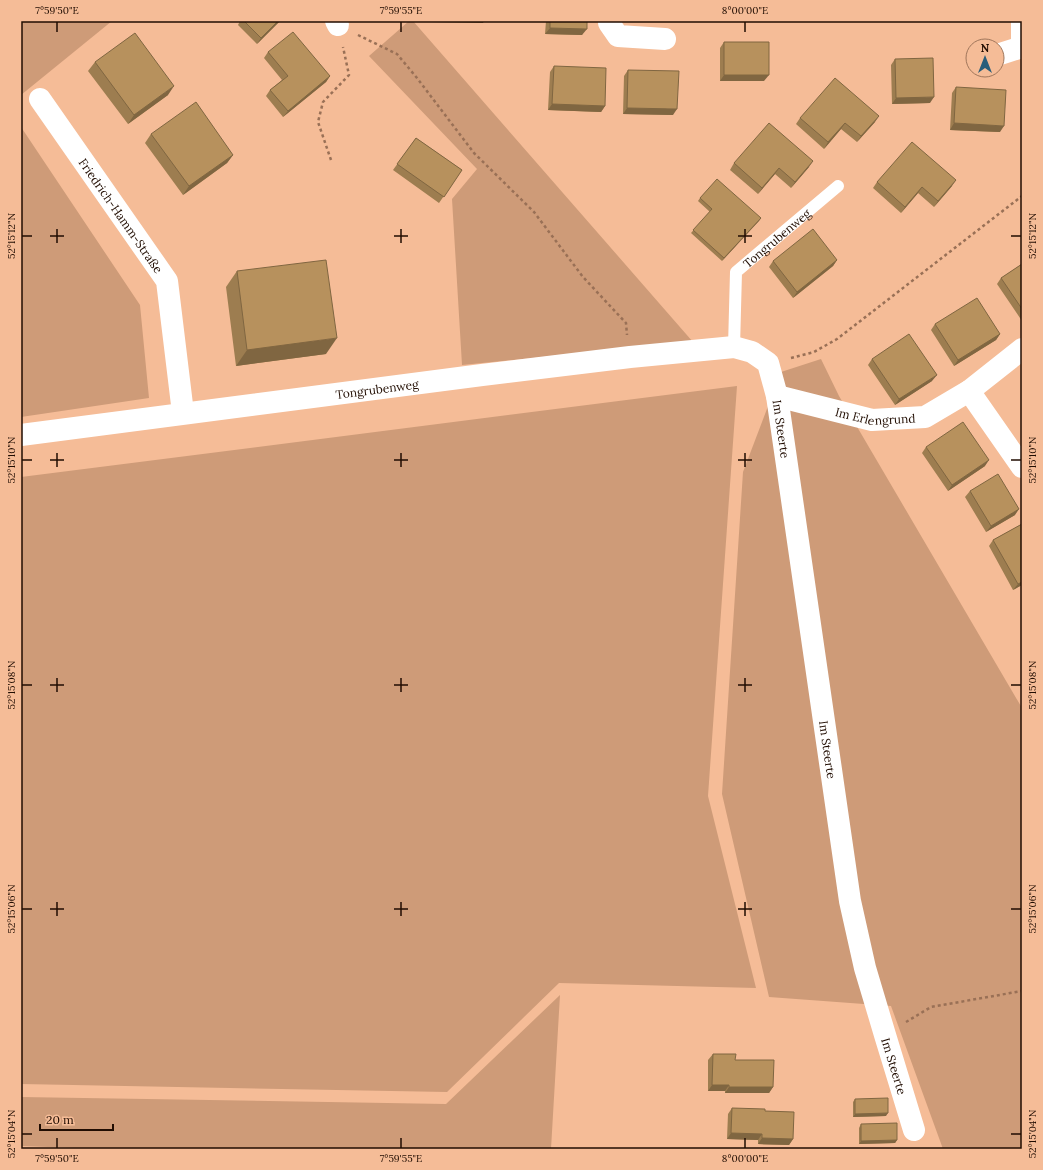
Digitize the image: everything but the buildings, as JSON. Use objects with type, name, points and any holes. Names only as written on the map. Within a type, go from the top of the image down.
[{"type":"street","points":[[609,21],[618,36],[665,39]]},
{"type":"street","points":[[1005,52],[1022,47],[1022,21]]},
{"type":"street","name":"Friedrich-Hamm-Straße","points":[[40,99],[168,281],[183,414]]},
{"type":"street","name":"Tongrubenweg","points":[[21,435],[630,357],[734,347],[752,352],[768,363]]},
{"type":"street","name":"Im Erlengrund","points":[[777,396],[872,420],[925,417],[969,391],[1022,349]]},
{"type":"street","name":"Im Steerte","points":[[768,363],[777,396],[850,901],[865,968],[914,1130]]},
{"type":"street","points":[[969,391],[1022,467]]},
{"type":"lane","name":"Tongrubenweg","points":[[734,347],[736,272],[838,186]]},
{"type":"path","points":[[331,160],[318,122],[323,102],[349,75],[337,23]]},
{"type":"path","points":[[337,23],[397,54],[474,152],[534,212],[583,277],[626,323],[630,357]]},
{"type":"path","points":[[768,363],[814,352],[838,339],[1022,196]]},
{"type":"path","points":[[885,1035],[931,1007],[1022,991]]},
{"type":"shaded area","points":[[21,21],[112,21],[21,95]]},
{"type":"shaded area","points":[[409,21],[413,21],[693,342],[462,365],[452,199],[477,169],[369,56]]},
{"type":"shaded area","points":[[21,127],[140,305],[149,398],[21,417]]},
{"type":"shaded area","points":[[821,359],[839,396],[1022,708],[1022,1149],[943,1149],[891,1006],[769,997],[722,794],[743,472],[781,372]]},
{"type":"shaded area","points":[[737,386],[708,796],[756,988],[559,983],[447,1092],[21,1084],[21,477]]},
{"type":"shaded area","points":[[560,995],[551,1149],[102,1149],[21,1146],[21,1097],[446,1104]]}]
